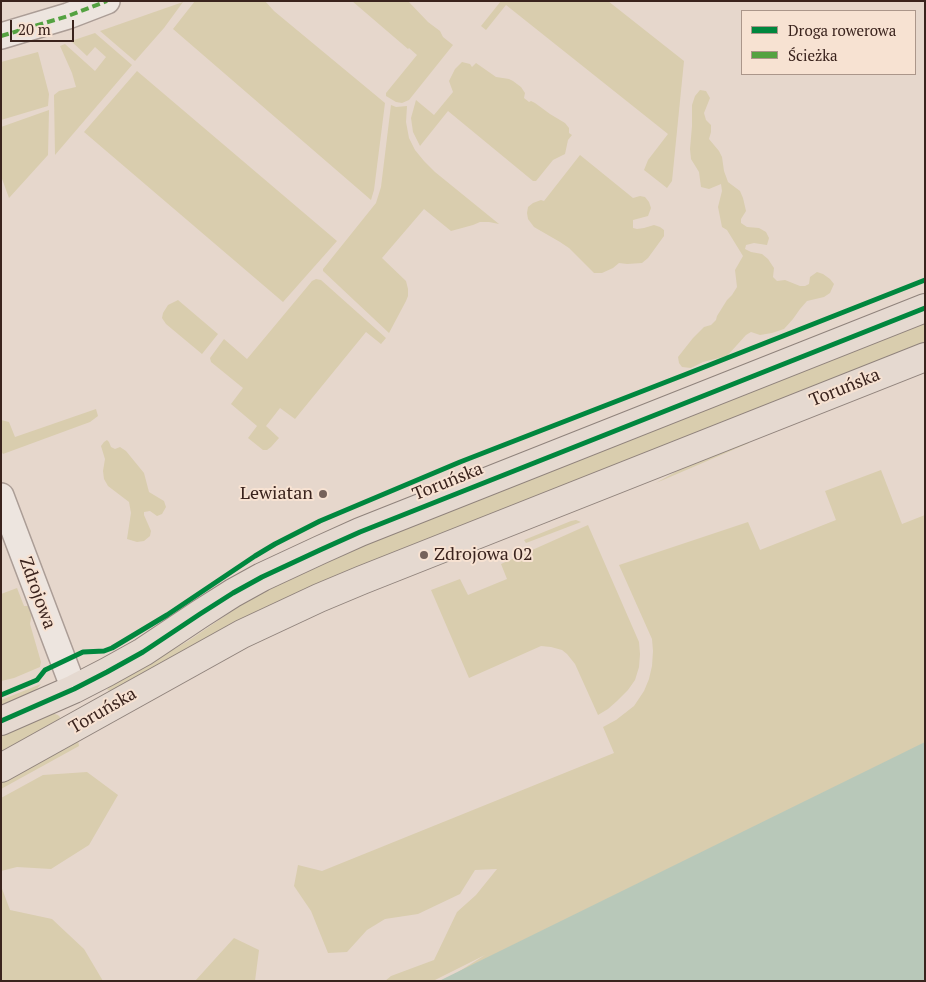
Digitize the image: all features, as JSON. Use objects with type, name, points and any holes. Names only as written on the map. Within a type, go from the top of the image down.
[{"type":"main road","name":"Toruńska","points":[[1,721],[74,689],[143,652],[233,594],[270,574],[360,532],[925,308]]},
{"type":"main road","name":"Toruńska","points":[[1,768],[234,638],[319,598],[925,356]]},
{"type":"street","points":[[1,36],[68,16],[107,1]]},
{"type":"street","name":"Zdrojowa","points":[[1,496],[62,662],[74,689]]},
{"type":"shaded area","points":[[195,1],[265,1],[274,11],[385,103],[374,190],[371,200],[173,29]]},
{"type":"shaded area","points":[[352,1],[408,1],[453,45],[409,100],[402,103],[396,102],[386,96],[386,93],[417,55]]},
{"type":"shaded area","points":[[501,1],[608,1],[684,61],[672,181],[667,188],[644,170],[648,160],[668,134],[506,5],[486,30],[481,26]]},
{"type":"shaded area","points":[[183,2],[164,28],[135,61],[100,31]]},
{"type":"shaded area","points":[[95,33],[132,65],[55,155],[54,95],[59,91],[76,87],[60,46],[65,44],[95,71],[106,57],[95,47],[87,56],[71,41]]},
{"type":"shaded area","points":[[38,52],[49,94],[48,106],[1,120],[1,62]]},
{"type":"shaded area","points":[[462,62],[470,64],[472,67],[476,63],[496,77],[513,81],[525,93],[524,98],[565,123],[569,128],[569,133],[572,135],[568,140],[565,154],[553,160],[536,181],[533,181],[448,111],[420,146],[413,132],[411,118],[416,100],[434,115],[453,92],[449,81],[455,69]]},
{"type":"shaded area","points":[[137,71],[337,241],[283,302],[84,132]]},
{"type":"shaded area","points":[[700,90],[706,91],[710,98],[704,113],[706,120],[711,125],[709,139],[722,157],[728,182],[740,191],[743,198],[746,211],[741,219],[741,223],[747,227],[759,228],[766,232],[769,238],[767,245],[754,243],[746,245],[745,249],[762,254],[768,259],[774,268],[773,277],[777,281],[785,280],[805,286],[809,284],[810,277],[817,272],[823,274],[834,284],[830,293],[824,297],[807,301],[784,329],[760,335],[751,332],[727,356],[703,362],[691,368],[682,367],[678,357],[704,327],[711,325],[716,320],[737,287],[735,270],[743,256],[727,230],[722,227],[718,207],[722,191],[721,184],[709,189],[701,187],[699,172],[691,159],[692,105],[695,96]]},
{"type":"shaded area","points":[[391,105],[396,107],[407,106],[406,122],[409,138],[415,150],[424,161],[499,224],[480,222],[451,231],[424,209],[382,258],[406,281],[408,289],[406,301],[389,333],[323,269],[376,203],[381,187]]},
{"type":"shaded area","points":[[49,110],[48,155],[9,198],[1,176],[1,127]]},
{"type":"shaded area","points":[[580,155],[633,198],[645,197],[649,202],[651,208],[648,216],[633,220],[633,228],[644,228],[654,225],[664,230],[664,236],[642,263],[619,263],[602,273],[594,273],[569,248],[534,227],[528,219],[528,207],[541,200],[544,201]]},
{"type":"shaded area","points":[[316,279],[321,280],[386,338],[381,344],[366,332],[295,419],[280,408],[266,426],[279,438],[267,450],[263,450],[248,438],[257,426],[231,404],[243,388],[211,362],[210,358],[224,339],[247,359],[312,281]]},
{"type":"shaded area","points":[[178,300],[218,334],[202,354],[166,324],[162,318],[168,305]]},
{"type":"shaded area","points":[[925,322],[925,342],[329,583],[112,691],[107,690],[110,686],[188,641],[244,603],[315,563]]},
{"type":"shaded area","points":[[96,409],[98,416],[90,422],[3,454],[1,451],[1,420],[9,422],[15,437]]},
{"type":"shaded area","points":[[107,440],[111,447],[115,449],[120,447],[126,451],[144,473],[149,492],[164,501],[166,507],[162,514],[157,516],[150,511],[144,512],[151,531],[150,536],[144,541],[137,542],[127,539],[131,513],[129,502],[108,486],[104,479],[105,459],[101,446]]},
{"type":"shaded area","points":[[744,441],[749,443],[656,483],[684,467]]},
{"type":"shaded area","points":[[881,470],[902,524],[925,515],[925,981],[444,981],[485,955],[433,981],[385,981],[391,976],[434,960],[457,912],[476,895],[497,869],[475,870],[460,894],[418,914],[385,919],[367,930],[347,952],[328,953],[311,911],[294,886],[298,865],[322,871],[614,753],[603,727],[634,706],[644,691],[652,666],[653,651],[652,639],[619,565],[748,522],[760,550],[836,520],[825,491]]},
{"type":"shaded area","points":[[571,521],[581,522],[526,543],[524,540]]},
{"type":"shaded area","points":[[588,525],[639,642],[639,667],[635,680],[628,690],[608,709],[598,715],[575,664],[567,654],[562,650],[541,646],[469,678],[431,590],[460,579],[468,595],[507,579],[501,564]]},
{"type":"shaded area","points":[[17,588],[24,606],[28,606],[32,613],[30,624],[41,662],[40,667],[14,678],[1,681],[1,594]]},
{"type":"shaded area","points":[[41,684],[35,691],[1,707],[1,700]]},
{"type":"shaded area","points":[[51,714],[58,715],[60,717],[59,721],[1,753],[1,735]]},
{"type":"shaded area","points":[[78,740],[79,746],[1,789],[1,781]]},
{"type":"shaded area","points":[[925,742],[925,981],[439,981]]},
{"type":"shaded area","points":[[87,772],[118,795],[89,845],[51,869],[17,867],[1,871],[1,798],[43,775]]},
{"type":"shaded area","points":[[1,886],[10,910],[52,919],[84,949],[103,981],[1,981]]},
{"type":"shaded area","points":[[234,938],[259,950],[255,981],[195,981]]},
{"type":"marked path","points":[[1,36],[68,16],[107,1]]},
{"type":"cycle path","points":[[1,695],[37,680],[45,670],[83,652],[104,651],[112,648],[167,615],[255,556],[320,521],[460,462],[925,280]]},
{"type":"cycle path","points":[[1,721],[74,689],[107,672],[143,652],[233,593],[262,577],[360,532],[925,308]]},
{"type":"place","name":"Lewiatan","points":[[323,494]]},
{"type":"place","name":"Zdrojowa 02","points":[[424,555]]}]
